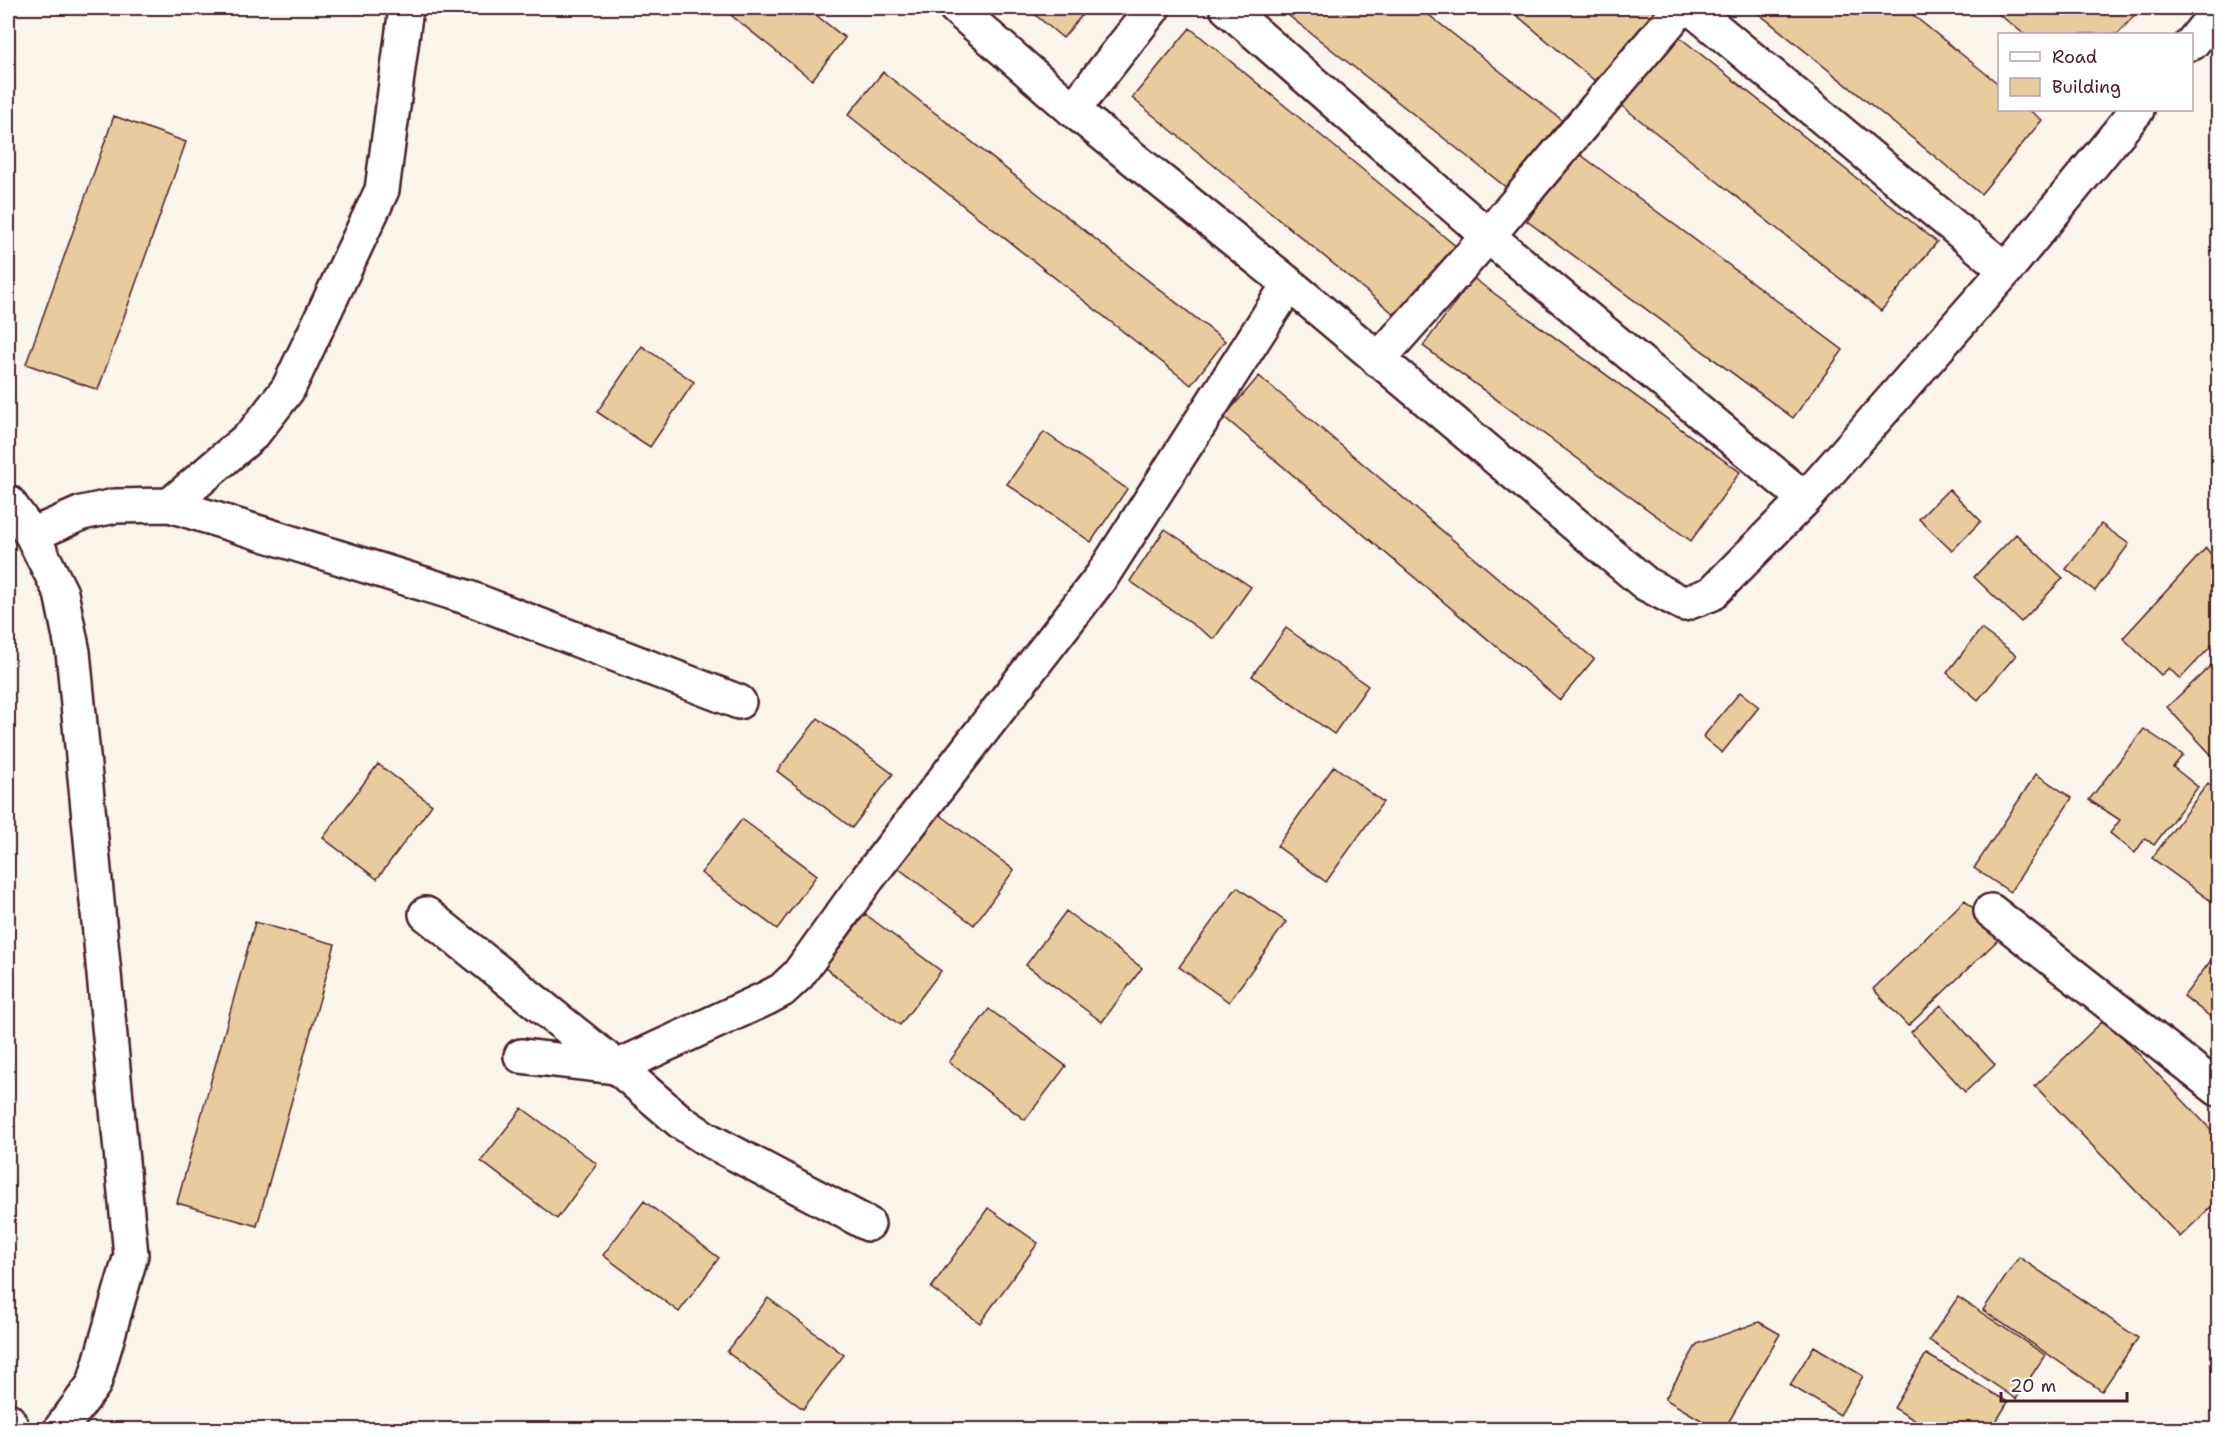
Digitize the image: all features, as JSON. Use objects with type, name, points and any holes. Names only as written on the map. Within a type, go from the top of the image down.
[{"type":"street","points":[[170,505],[253,434],[288,389],[318,326],[382,190],[406,8]]},
{"type":"street","points":[[956,8],[1073,110],[1289,284],[1646,584],[1684,604],[1711,594],[1805,499],[2006,270],[2136,111]]},
{"type":"street","points":[[1073,110],[1153,8]]},
{"type":"street","points":[[1227,8],[1488,236],[1805,499]]},
{"type":"street","points":[[1378,360],[1488,236],[1681,8]]},
{"type":"street","points":[[1690,8],[2006,270]]},
{"type":"street","points":[[2193,41],[2210,12]]},
{"type":"street","points":[[521,1056],[617,1067],[767,999],[782,990],[798,975],[868,878],[1102,576],[1289,284]]},
{"type":"street","points":[[8,502],[32,535],[61,593],[73,652],[131,1255],[94,1384],[60,1430]]},
{"type":"street","points":[[32,535],[82,513],[115,506],[170,505],[466,597],[739,702]]},
{"type":"street","points":[[1991,911],[2218,1089]]},
{"type":"street","points":[[426,914],[617,1067],[681,1122],[705,1138],[868,1224]]},
{"type":"street","points":[[8,1420],[13,1430]]},
{"type":"building","points":[[722,8],[807,8],[845,38],[812,80]]},
{"type":"building","points":[[1027,8],[1088,8],[1063,38]]},
{"type":"building","points":[[1279,8],[1420,8],[1562,120],[1507,188]]},
{"type":"building","points":[[1508,8],[1649,8],[1654,12],[1595,81]]},
{"type":"building","points":[[1752,8],[1904,8],[1998,83],[1998,111],[2030,111],[2042,120],[1981,194]]},
{"type":"building","points":[[1991,8],[2132,8],[2137,12],[2119,33],[2023,33]]},
{"type":"building","points":[[1190,28],[1457,247],[1399,318],[1132,98]]},
{"type":"building","points":[[1678,36],[1937,242],[1881,311],[1622,106]]},
{"type":"building","points":[[883,72],[1225,341],[1191,385],[848,115]]},
{"type":"building","points":[[114,116],[186,142],[98,390],[26,364]]},
{"type":"building","points":[[1577,152],[1843,350],[1793,418],[1527,221]]},
{"type":"building","points":[[1473,278],[1740,472],[1691,541],[1423,346]]},
{"type":"building","points":[[642,346],[694,382],[650,447],[597,412]]},
{"type":"building","points":[[1259,376],[1594,659],[1560,700],[1224,417]]},
{"type":"building","points":[[1044,432],[1127,489],[1091,542],[1007,484]]},
{"type":"building","points":[[1949,489],[1981,521],[1952,551],[1919,519]]},
{"type":"building","points":[[2101,524],[2129,544],[2095,591],[2066,569]]},
{"type":"building","points":[[1165,529],[1251,587],[1214,639],[1130,581]]},
{"type":"building","points":[[2016,534],[2063,578],[2021,622],[1974,577]]},
{"type":"building","points":[[2206,548],[2218,563],[2218,639],[2180,679],[2169,668],[2161,675],[2123,638]]},
{"type":"building","points":[[1286,628],[1368,686],[1334,734],[1252,676]]},
{"type":"building","points":[[1981,629],[2016,655],[1978,700],[1947,673]]},
{"type":"building","points":[[2218,659],[2218,762],[2167,707]]},
{"type":"building","points":[[1740,692],[1759,707],[1722,753],[1703,737]]},
{"type":"building","points":[[818,718],[893,774],[852,828],[777,771]]},
{"type":"building","points":[[2144,729],[2183,755],[2173,767],[2198,787],[2154,845],[2145,838],[2135,853],[2110,833],[2120,820],[2089,800]]},
{"type":"building","points":[[378,764],[432,805],[377,879],[323,838]]},
{"type":"building","points":[[1334,766],[1383,802],[1326,882],[1277,846]]},
{"type":"building","points":[[2036,774],[2072,798],[2010,892],[1974,868]]},
{"type":"building","points":[[2208,783],[2218,791],[2218,906],[2152,858]]},
{"type":"building","points":[[939,814],[1014,870],[974,925],[898,868]]},
{"type":"building","points":[[742,819],[817,875],[777,929],[701,873]]},
{"type":"building","points":[[1237,887],[1286,922],[1229,1002],[1179,967]]},
{"type":"building","points":[[1965,900],[2001,937],[1908,1026],[1873,989]]},
{"type":"building","points":[[1066,911],[1142,968],[1102,1022],[1026,965]]},
{"type":"building","points":[[865,914],[941,971],[900,1025],[825,968]]},
{"type":"building","points":[[255,922],[335,944],[257,1226],[177,1203]]},
{"type":"building","points":[[2218,951],[2218,1023],[2184,996]]},
{"type":"building","points":[[1941,1005],[1995,1065],[1965,1092],[1911,1032]]},
{"type":"building","points":[[989,1009],[1066,1066],[1025,1120],[949,1062]]},
{"type":"building","points":[[2105,1019],[2218,1137],[2218,1200],[2180,1237],[2035,1086]]},
{"type":"building","points":[[522,1108],[597,1164],[557,1219],[481,1161]]},
{"type":"building","points":[[644,1201],[719,1258],[679,1312],[603,1255]]},
{"type":"building","points":[[988,1208],[1038,1243],[980,1323],[931,1288]]},
{"type":"building","points":[[2019,1257],[2138,1338],[2102,1391],[1983,1310]]},
{"type":"building","points":[[1958,1297],[2045,1355],[2016,1399],[1929,1340]]},
{"type":"building","points":[[768,1298],[844,1355],[803,1409],[727,1352]]},
{"type":"building","points":[[1759,1322],[1780,1334],[1724,1430],[1718,1430],[1665,1399],[1697,1344]]},
{"type":"building","points":[[1814,1346],[1863,1376],[1840,1415],[1790,1385]]},
{"type":"building","points":[[1926,1354],[2008,1402],[1991,1430],[1931,1430],[1894,1408]]}]
